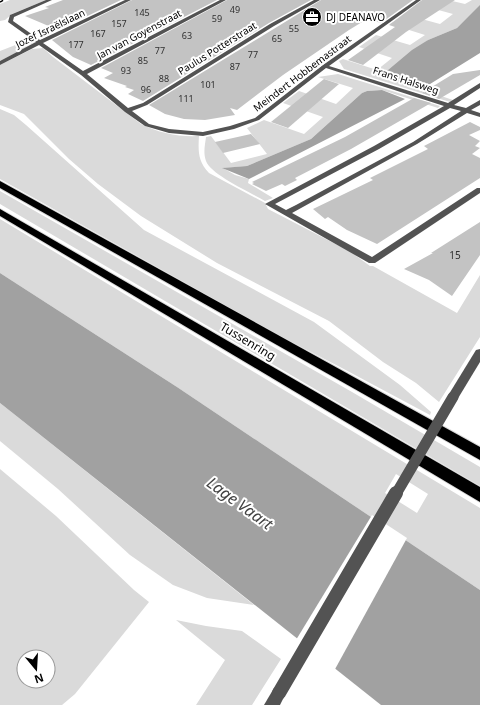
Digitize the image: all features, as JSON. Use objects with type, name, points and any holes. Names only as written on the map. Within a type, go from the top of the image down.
[{"type":"highway","name":"Tussenring","points":[[0,184],[480,454]]},
{"type":"highway","name":"Tussenring","points":[[0,212],[480,495]]},
{"type":"street","name":"Meindert Hobbemastraat","points":[[50,0],[12,16],[10,20],[83,74],[127,111],[147,125],[169,132],[203,134],[232,128],[257,119],[325,66],[419,0]]},
{"type":"street","name":"Jozef Israëlslaan","points":[[0,63],[40,42],[129,0]]},
{"type":"street","name":"Jan van Goyenstraat","points":[[83,74],[224,0]]},
{"type":"street","name":"Paulus Potterstraat","points":[[127,111],[145,104],[272,25],[318,0]]},
{"type":"street","name":"Frans Halsweg","points":[[325,66],[480,114]]},
{"type":"street","points":[[480,85],[451,105],[368,153],[269,204],[372,261],[480,190]]},
{"type":"street","points":[[286,213],[383,161],[468,111],[480,102]]},
{"type":"street","points":[[368,153],[383,161]]},
{"type":"street","points":[[276,699],[480,353]]},
{"type":"shaded area","points":[[10,0],[46,0],[12,14],[5,20],[0,21],[0,4]]},
{"type":"shaded area","points":[[448,0],[465,4],[472,0],[480,0],[480,6],[457,28],[428,40],[382,76],[453,100],[450,102],[344,69],[339,61],[343,59],[377,70],[392,58],[359,47],[376,35],[410,45],[425,35],[390,24],[407,15],[440,24],[453,14],[420,5]]},
{"type":"shaded area","points":[[31,39],[36,43],[0,61],[0,51]]},
{"type":"shaded area","points":[[43,48],[141,124],[169,134],[199,136],[201,160],[205,169],[209,173],[265,203],[268,209],[351,252],[370,266],[373,266],[457,313],[480,275],[480,337],[439,402],[416,383],[383,362],[329,321],[217,263],[141,216],[98,184],[69,159],[24,114],[0,105],[0,65],[32,49]]},
{"type":"shaded area","points":[[338,74],[440,106],[438,108],[382,90],[367,91],[362,93],[311,139],[247,166],[223,168],[235,175],[249,179],[248,183],[273,198],[265,201],[223,178],[209,166],[206,161],[204,149],[206,137],[211,136],[231,163],[267,154],[247,128],[264,120],[304,134],[323,117],[283,103],[299,91],[336,104],[353,88],[318,77]]},
{"type":"shaded area","points":[[0,109],[14,115],[26,125],[144,230],[314,322],[400,385],[431,412],[430,415],[282,337],[0,179]]},
{"type":"shaded area","points":[[0,191],[352,392],[480,467],[480,486],[0,204]]},
{"type":"shaded area","points":[[0,219],[480,508],[480,590],[177,387],[0,273]],"holes":[[[396,474],[428,494],[417,513],[385,493]]]},
{"type":"shaded area","points":[[0,403],[254,605],[207,598],[173,585],[130,555],[58,489],[0,441]]},
{"type":"shaded area","points":[[0,469],[56,516],[134,590],[149,602],[75,694],[62,705],[0,705]]},
{"type":"shaded area","points":[[176,620],[242,631],[281,659],[252,705],[196,705],[225,660]]},
{"type":"water","points":[[480,5],[480,53],[422,89],[381,76],[412,50],[428,40],[457,28]]},
{"type":"water","points":[[382,90],[405,99],[249,179],[222,168],[247,166],[311,139],[362,93],[367,91]]},
{"type":"water","name":"Lage Vaart","points":[[0,273],[177,387],[480,590],[480,705],[381,705],[0,403]]},
{"type":"pier","points":[[372,515],[407,538],[334,671],[296,640]]},
{"type":"building","points":[[63,0],[121,0],[58,30],[25,16],[49,8],[45,7]]},
{"type":"building","points":[[132,0],[217,0],[91,65],[73,57],[52,40]]},
{"type":"building","points":[[227,0],[311,0],[269,23],[143,101],[128,94],[134,90],[104,78],[113,73],[101,68]]},
{"type":"building","points":[[321,0],[413,0],[381,23],[367,19],[349,30],[283,75],[237,110],[230,108],[235,115],[205,120],[184,119],[165,114],[149,105]]},
{"type":"building","points":[[422,0],[455,0],[406,32],[363,65],[348,60],[395,27],[389,25]]},
{"type":"building","points":[[480,70],[480,75],[439,99],[422,93],[453,74]]},
{"type":"building","points":[[324,79],[339,84],[288,128],[271,122]]},
{"type":"building","points":[[414,98],[431,103],[351,149],[295,178],[297,180],[285,186],[282,184],[266,191],[252,184],[254,183],[252,182],[345,137]]},
{"type":"building","points":[[470,122],[480,127],[480,130],[469,135],[480,141],[475,146],[480,148],[472,154],[480,158],[480,178],[377,244],[347,230],[328,217],[325,219],[313,209],[373,180],[370,178],[428,149],[424,146]]},
{"type":"building","points":[[251,134],[260,144],[223,153],[215,142]]},
{"type":"building","points":[[480,222],[480,255],[452,296],[429,280],[404,269],[433,253],[431,253]]},
{"type":"railway","points":[[0,2],[4,0]]},
{"type":"place","name":"DJ DEANAVO","points":[[312,17]]}]
